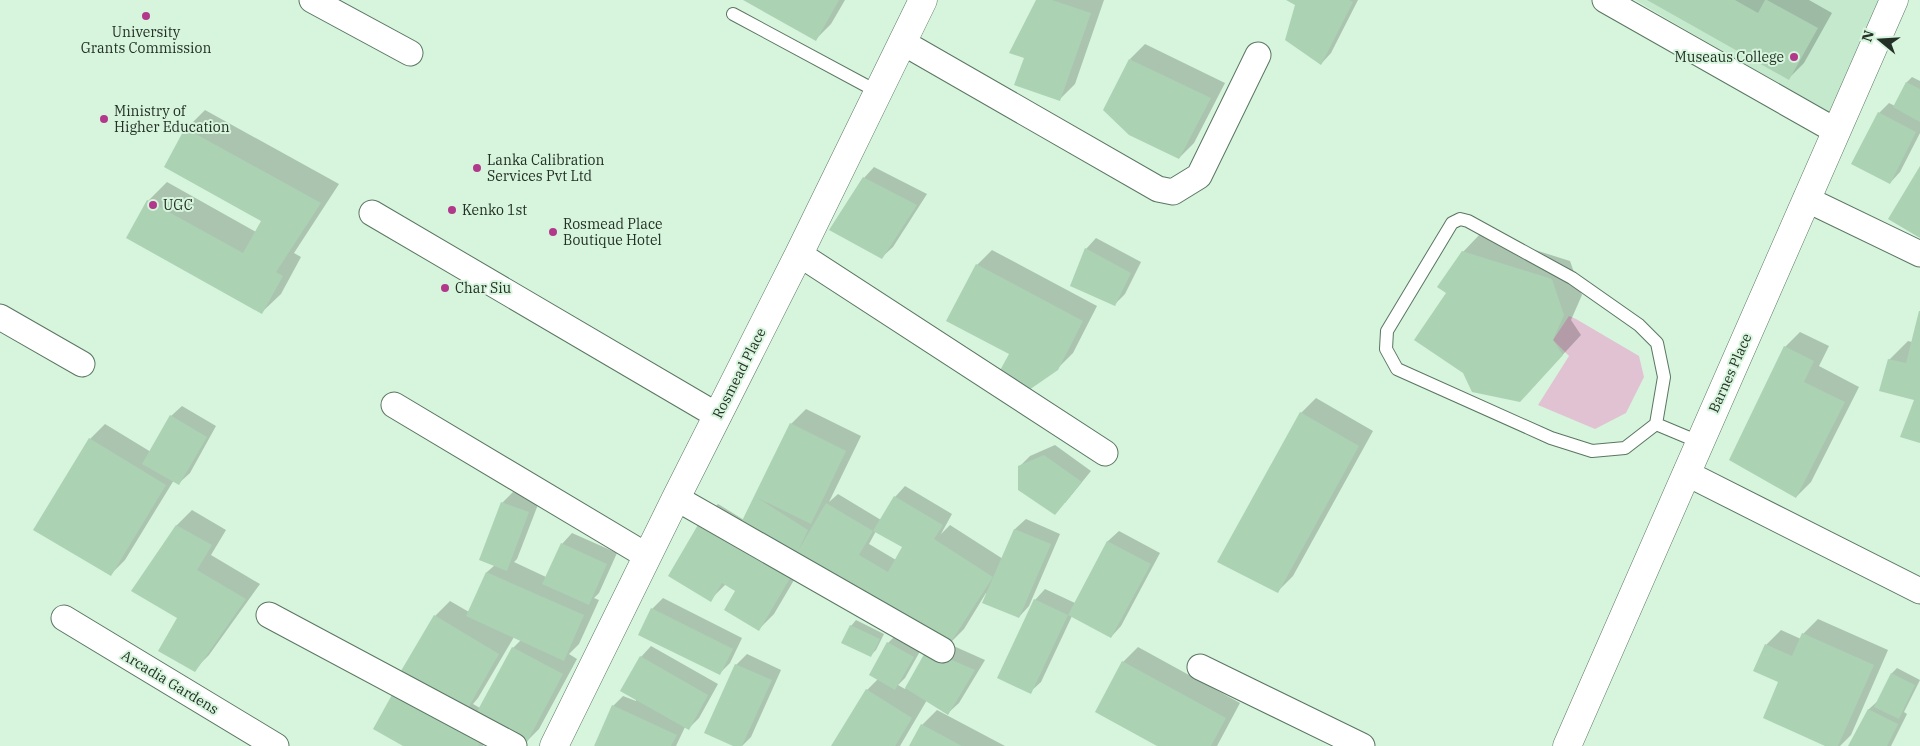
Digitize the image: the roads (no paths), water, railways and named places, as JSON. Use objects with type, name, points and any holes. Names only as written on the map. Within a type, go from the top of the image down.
[{"type":"street","points":[[312,0],[410,54]]},
{"type":"street","name":"Rosmead Place","points":[[554,746],[923,0]]},
{"type":"street","points":[[1605,0],[1836,131]]},
{"type":"street","name":"Barnes Place","points":[[1567,746],[1894,0]]},
{"type":"street","points":[[902,42],[1158,189],[1173,192],[1199,176],[1258,55]]},
{"type":"street","points":[[1806,199],[1920,254]]},
{"type":"street","points":[[372,213],[718,416]]},
{"type":"street","points":[[799,254],[1105,453]]},
{"type":"street","points":[[0,317],[82,364]]},
{"type":"street","points":[[394,405],[647,556]]},
{"type":"street","points":[[1686,473],[1920,590]]},
{"type":"street","points":[[676,498],[942,650]]},
{"type":"street","points":[[269,615],[514,746]]},
{"type":"street","name":"Arcadia Gardens","points":[[64,618],[276,746]]},
{"type":"street","points":[[1200,667],[1362,746]]},
{"type":"lane","points":[[733,14],[878,92]]},
{"type":"lane","points":[[1460,219],[1468,221],[1511,244],[1572,278],[1639,324],[1657,343],[1664,377],[1656,424],[1625,448],[1592,451],[1551,438],[1396,368],[1386,349],[1387,331],[1452,223],[1460,219]]},
{"type":"lane","points":[[1656,424],[1700,442]]},
{"type":"place","name":"University Grants Commission","points":[[146,16]]},
{"type":"place","name":"Museaus College","points":[[1794,57]]},
{"type":"place","name":"Ministry of Higher Education","points":[[104,119]]},
{"type":"place","name":"Lanka Calibration Services Pvt Ltd","points":[[477,168]]},
{"type":"place","name":"UGC","points":[[153,205]]},
{"type":"place","name":"Kenko 1st","points":[[452,210]]},
{"type":"place","name":"Rosmead Place Boutique Hotel","points":[[553,232]]},
{"type":"place","name":"Char Siu","points":[[445,288]]}]
